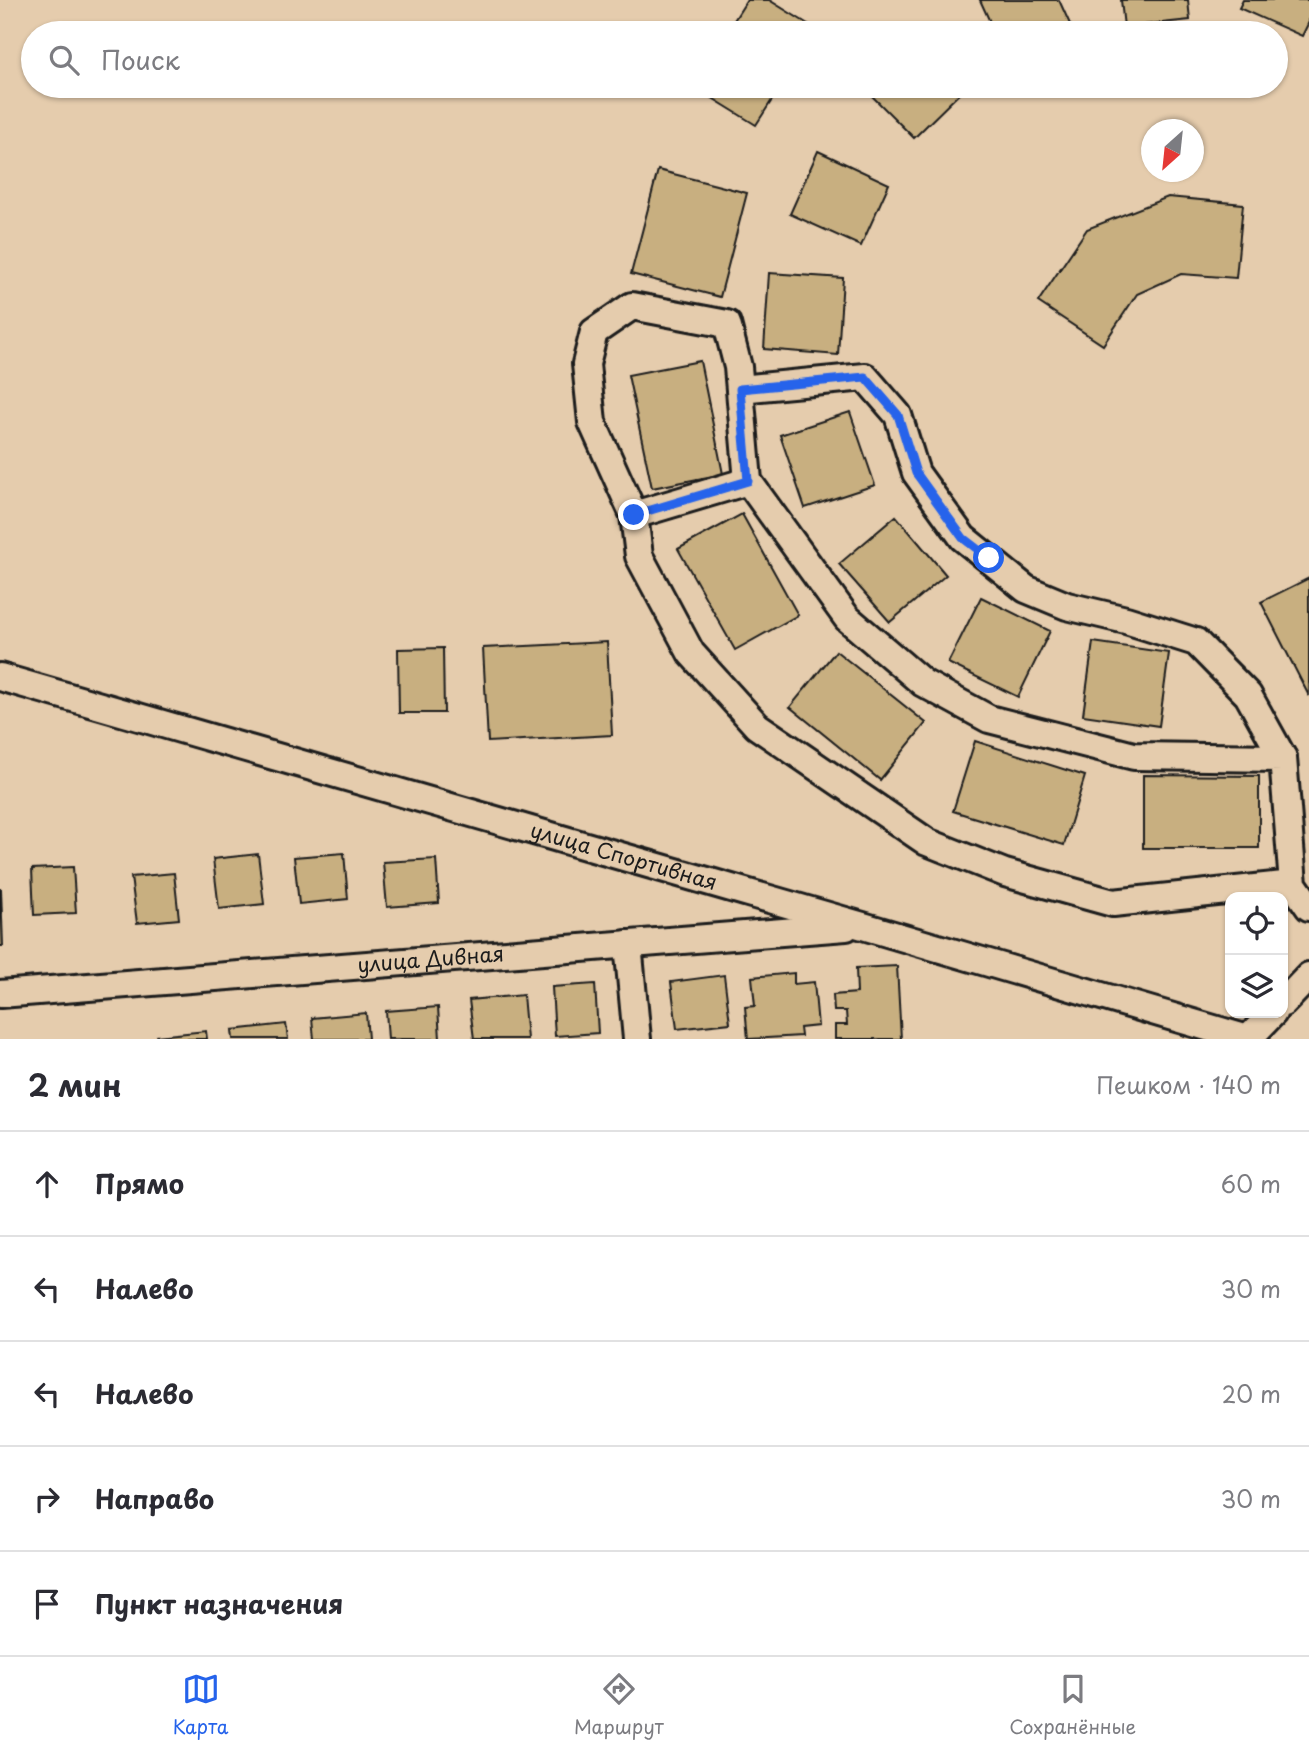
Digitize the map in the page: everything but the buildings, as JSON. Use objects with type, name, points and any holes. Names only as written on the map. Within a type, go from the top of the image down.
[{"type":"street","points":[[1283,758],[1135,756],[989,719],[923,683],[847,618],[748,481],[738,367],[727,324],[632,306],[594,332],[586,364],[592,422],[634,515],[639,556],[691,653],[757,726],[927,842],[1005,873],[1113,903],[1293,884]]},
{"type":"street","points":[[740,389],[865,377],[898,415],[916,473],[963,538],[1026,589],[1068,607],[1126,620],[1196,642],[1248,695],[1283,758],[1293,884],[1309,907]]},
{"type":"street","points":[[634,515],[748,481]]},
{"type":"street","name":"улица Спортивная","points":[[0,677],[1248,1039]]},
{"type":"street","name":"улица Дивная","points":[[0,994],[863,926]]},
{"type":"street","points":[[628,944],[637,1039]]},
{"type":"street","points":[[1288,998],[1309,976]]},
{"type":"street","points":[[1248,1039],[1268,1018]]},
{"type":"route","points":[[634,515],[748,481],[740,389],[865,377],[898,415],[916,473],[963,538],[989,558]]}]
